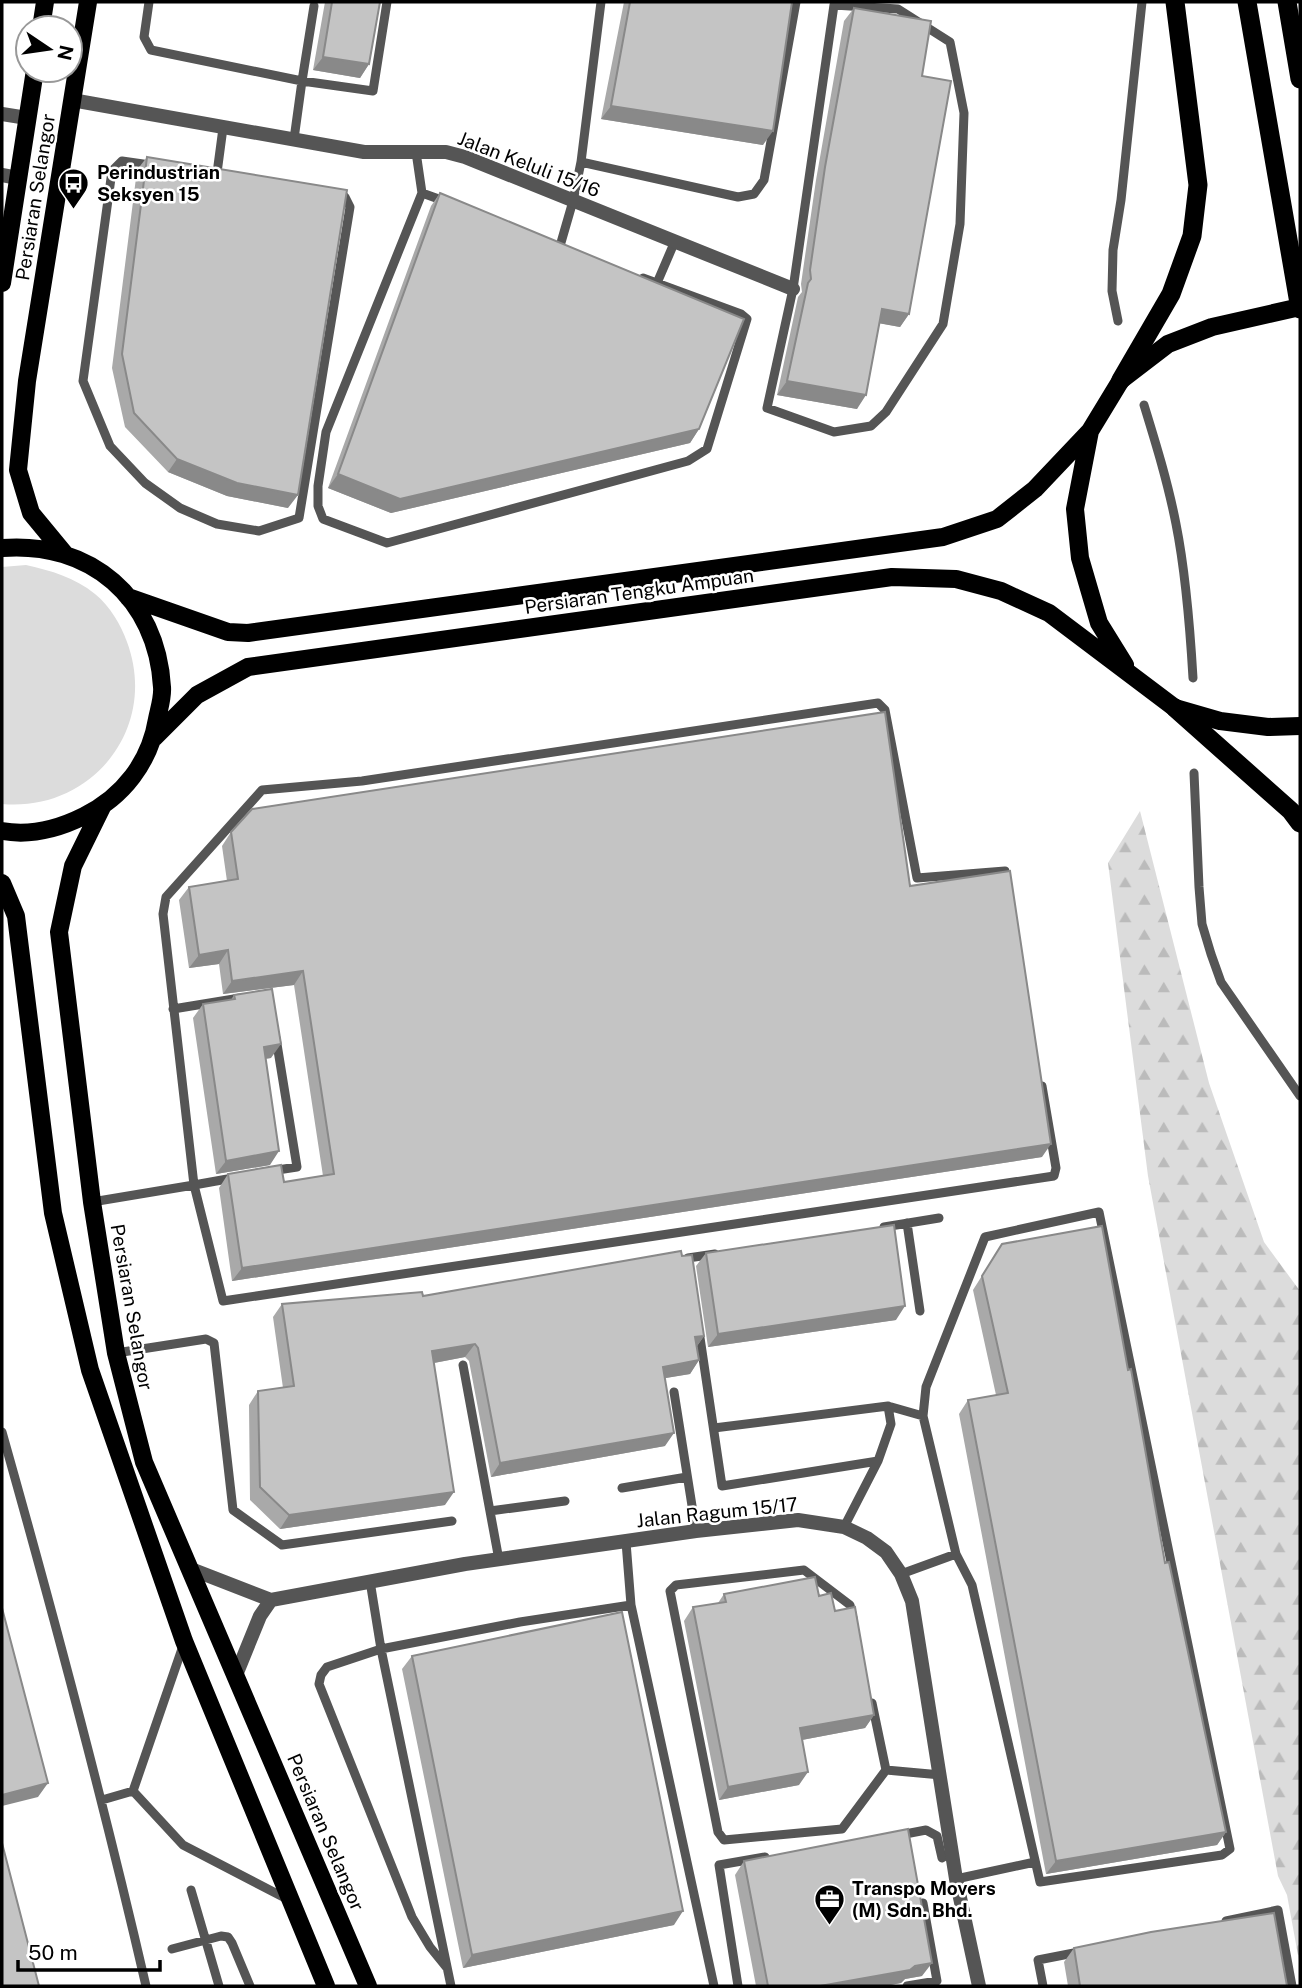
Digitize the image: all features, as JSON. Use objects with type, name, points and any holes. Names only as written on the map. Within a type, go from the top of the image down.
[{"type":"highway","points":[[1121,380],[1171,294],[1192,236],[1198,185],[1175,2]]},
{"type":"highway","points":[[1247,2],[1300,308]]},
{"type":"highway","points":[[1287,2],[1300,79]]},
{"type":"highway","points":[[1175,708],[1291,811],[1300,823]]},
{"type":"main road","name":"Persiaran Selangor","points":[[64,553],[31,513],[18,470],[27,381],[88,2]]},
{"type":"main road","name":"Persiaran Selangor","points":[[2,283],[10,177],[27,118],[33,84]]},
{"type":"main road","points":[[1130,674],[1099,623],[1080,558],[1076,509],[1090,431],[1121,380],[1168,344],[1212,327],[1261,314],[1300,308]]},
{"type":"main road","name":"Persiaran Tengku Ampuan","points":[[128,597],[228,632],[248,633],[943,537],[997,519],[1035,489],[1090,431]]},
{"type":"main road","points":[[2,548],[28,546],[64,553],[110,578],[128,597],[153,640],[162,689],[154,738],[141,765],[124,788],[102,807],[62,828],[17,834],[2,831]]},
{"type":"main road","name":"Persiaran Tengku Ampuan","points":[[154,738],[197,695],[248,667],[892,577],[956,579],[1001,592],[1049,613],[1175,708],[1220,722],[1268,727],[1300,726]]},
{"type":"main road","name":"Persiaran Selangor","points":[[102,807],[73,866],[59,932],[92,1202],[116,1353],[144,1462],[368,1986]]},
{"type":"main road","points":[[2,883],[16,916],[53,1213],[90,1370],[184,1641],[326,1986]]},
{"type":"street","name":"Jalan Keluli 15/16","points":[[72,100],[364,152],[446,152],[793,289]]},
{"type":"street","points":[[2,114],[27,118]]},
{"type":"street","name":"Jalan Ragum 15/17","points":[[271,1600],[465,1564],[696,1531],[798,1520],[844,1527],[867,1538],[886,1552],[901,1574],[912,1601],[956,1879],[979,1986]]},
{"type":"street","points":[[191,1569],[271,1600],[260,1616],[236,1675]]},
{"type":"lane","points":[[149,2],[144,37],[151,50],[302,81],[373,91],[387,2]]},
{"type":"lane","points":[[560,246],[581,162],[601,2]]},
{"type":"lane","points":[[581,162],[738,197],[754,194],[764,180],[796,2]]},
{"type":"lane","points":[[1118,321],[1112,291],[1112,250],[1121,200],[1143,4]]},
{"type":"lane","points":[[834,5],[898,9],[950,42],[964,113],[960,224],[943,324],[886,412],[871,426],[834,432],[767,408],[793,289],[834,5]]},
{"type":"lane","points":[[293,139],[314,6]]},
{"type":"lane","points":[[202,172],[217,173],[223,128]]},
{"type":"lane","points":[[416,152],[422,192],[326,432],[318,486],[318,506],[323,519],[387,543],[688,461],[707,449],[747,319],[741,314],[633,274]]},
{"type":"lane","points":[[162,167],[122,161],[112,171],[83,381],[110,446],[145,483],[180,508],[217,524],[258,531],[299,518],[349,207],[345,197],[333,195]]},
{"type":"lane","points":[[422,192],[460,207]]},
{"type":"lane","points":[[547,242],[572,251]]},
{"type":"lane","points":[[657,283],[675,242]]},
{"type":"lane","points":[[1144,405],[1164,470],[1176,524],[1186,591],[1193,678]]},
{"type":"lane","points":[[1010,898],[1005,871],[917,878],[885,710],[878,703],[362,781],[262,790],[166,897],[163,914],[194,1185],[223,1301],[1054,1176],[1056,1168],[1040,1073]]},
{"type":"lane","points":[[1194,773],[1202,924],[1210,954],[1221,982],[1300,1096]]},
{"type":"lane","points":[[173,1009],[255,996]]},
{"type":"lane","points":[[259,1174],[298,1167],[275,1034]]},
{"type":"lane","points":[[92,1202],[246,1176]]},
{"type":"lane","points":[[1099,1212],[1230,1849],[1222,1856],[1040,1882],[972,1585],[956,1554],[923,1416],[926,1387],[985,1237],[1099,1212]]},
{"type":"lane","points":[[880,1228],[939,1218]]},
{"type":"lane","points":[[907,1223],[920,1311]]},
{"type":"lane","points":[[690,1271],[688,1258],[729,1251]]},
{"type":"lane","points":[[698,1323],[722,1486],[878,1461]]},
{"type":"lane","points":[[116,1353],[206,1339],[215,1343],[233,1510],[282,1545],[452,1521]]},
{"type":"lane","points":[[463,1365],[499,1560]]},
{"type":"lane","points":[[674,1392],[696,1531]]},
{"type":"lane","points":[[713,1428],[887,1406],[923,1416]]},
{"type":"lane","points":[[844,1527],[878,1461],[891,1424],[887,1406]]},
{"type":"lane","points":[[2,1432],[102,1800],[146,1986]]},
{"type":"lane","points":[[622,1488],[687,1477]]},
{"type":"lane","points":[[490,1511],[565,1501]]},
{"type":"lane","points":[[626,1542],[631,1605],[714,1986]]},
{"type":"lane","points":[[901,1574],[956,1554]]},
{"type":"lane","points":[[856,1630],[850,1605],[804,1570],[676,1585],[670,1591],[718,1832],[724,1840],[842,1829],[887,1770],[870,1694]]},
{"type":"lane","points":[[370,1581],[381,1649],[451,1986]]},
{"type":"lane","points":[[447,1968],[430,1947],[412,1917],[319,1684],[321,1675],[327,1667],[381,1649],[520,1622],[631,1605]]},
{"type":"lane","points":[[133,1791],[184,1641]]},
{"type":"lane","points":[[887,1770],[941,1775]]},
{"type":"lane","points":[[102,1800],[133,1791]]},
{"type":"lane","points":[[133,1791],[183,1845],[291,1900]]},
{"type":"lane","points":[[884,1837],[926,1830],[937,1836],[942,1858],[953,1852]]},
{"type":"lane","points":[[738,1986],[719,1865],[774,1856]]},
{"type":"lane","points":[[956,1879],[1035,1862]]},
{"type":"lane","points":[[191,1890],[219,1986]]},
{"type":"lane","points":[[907,1986],[937,1981],[923,1903]]},
{"type":"lane","points":[[1212,1924],[1278,1910],[1292,1986]]},
{"type":"lane","points":[[172,1949],[221,1936],[228,1937],[250,1986]]},
{"type":"lane","points":[[1043,1986],[1038,1960],[1092,1949]]},
{"type":"green space","points":[[26,565],[54,572],[79,583],[95,594],[110,610],[127,642],[135,674],[134,705],[125,733],[110,758],[90,779],[64,794],[35,803],[2,804],[2,567]]},
{"type":"green space","points":[[1140,811],[1209,1083],[1264,1242],[1300,1291],[1300,1966],[1287,1895],[1278,1876],[1148,1176],[1108,863]]},
{"type":"building","points":[[332,2],[380,2],[369,64],[323,57]]},
{"type":"building","points":[[630,2],[792,2],[773,131],[611,106]]},
{"type":"building","points":[[854,8],[931,21],[922,76],[951,81],[909,314],[882,309],[866,395],[787,381],[811,279],[810,270],[825,167]]},
{"type":"building","points":[[147,157],[347,190],[298,495],[237,483],[177,459],[134,413],[122,354]]},
{"type":"building","points":[[440,193],[744,319],[699,429],[400,499],[338,474]]},
{"type":"building","points":[[885,712],[910,886],[1010,871],[1051,1144],[242,1268],[228,1174],[281,1165],[284,1182],[334,1174],[303,971],[232,981],[228,950],[199,955],[189,887],[238,879],[231,832],[252,809]]},
{"type":"building","points":[[272,989],[281,1044],[264,1047],[279,1151],[226,1161],[203,1004],[235,999],[234,995]]},
{"type":"building","points":[[894,1225],[905,1306],[718,1334],[706,1253]]},
{"type":"building","points":[[1102,1226],[1128,1370],[1131,1369],[1165,1563],[1169,1562],[1226,1832],[1056,1861],[968,1400],[1008,1393],[982,1276],[1002,1244]]},
{"type":"building","points":[[681,1251],[682,1256],[692,1255],[704,1336],[695,1337],[699,1360],[663,1367],[674,1433],[500,1463],[478,1348],[475,1344],[432,1351],[454,1492],[289,1515],[260,1487],[258,1391],[294,1386],[282,1304],[422,1292],[423,1296]]},
{"type":"building","points":[[815,1577],[819,1596],[831,1593],[835,1611],[855,1607],[874,1715],[800,1728],[808,1772],[728,1787],[693,1607],[726,1602],[724,1594]]},
{"type":"building","points":[[2,1608],[48,1783],[2,1795]]},
{"type":"building","points":[[622,1612],[683,1911],[472,1955],[412,1656]]},
{"type":"building","name":"Transpo Movers (M) Sdn. Bhd.","points":[[908,1829],[932,1963],[915,1966],[910,1970],[820,1986],[768,1986],[744,1861]]},
{"type":"building","points":[[2,1843],[39,1986],[2,1986]]},
{"type":"building","points":[[1274,1913],[1287,1986],[1080,1986],[1074,1948],[1151,1932]]},
{"type":"place","name":"Perindustrian Seksyen 15","points":[[74,210]]},
{"type":"place","name":"Transpo Movers (M) Sdn. Bhd.","points":[[829,1926]]}]
